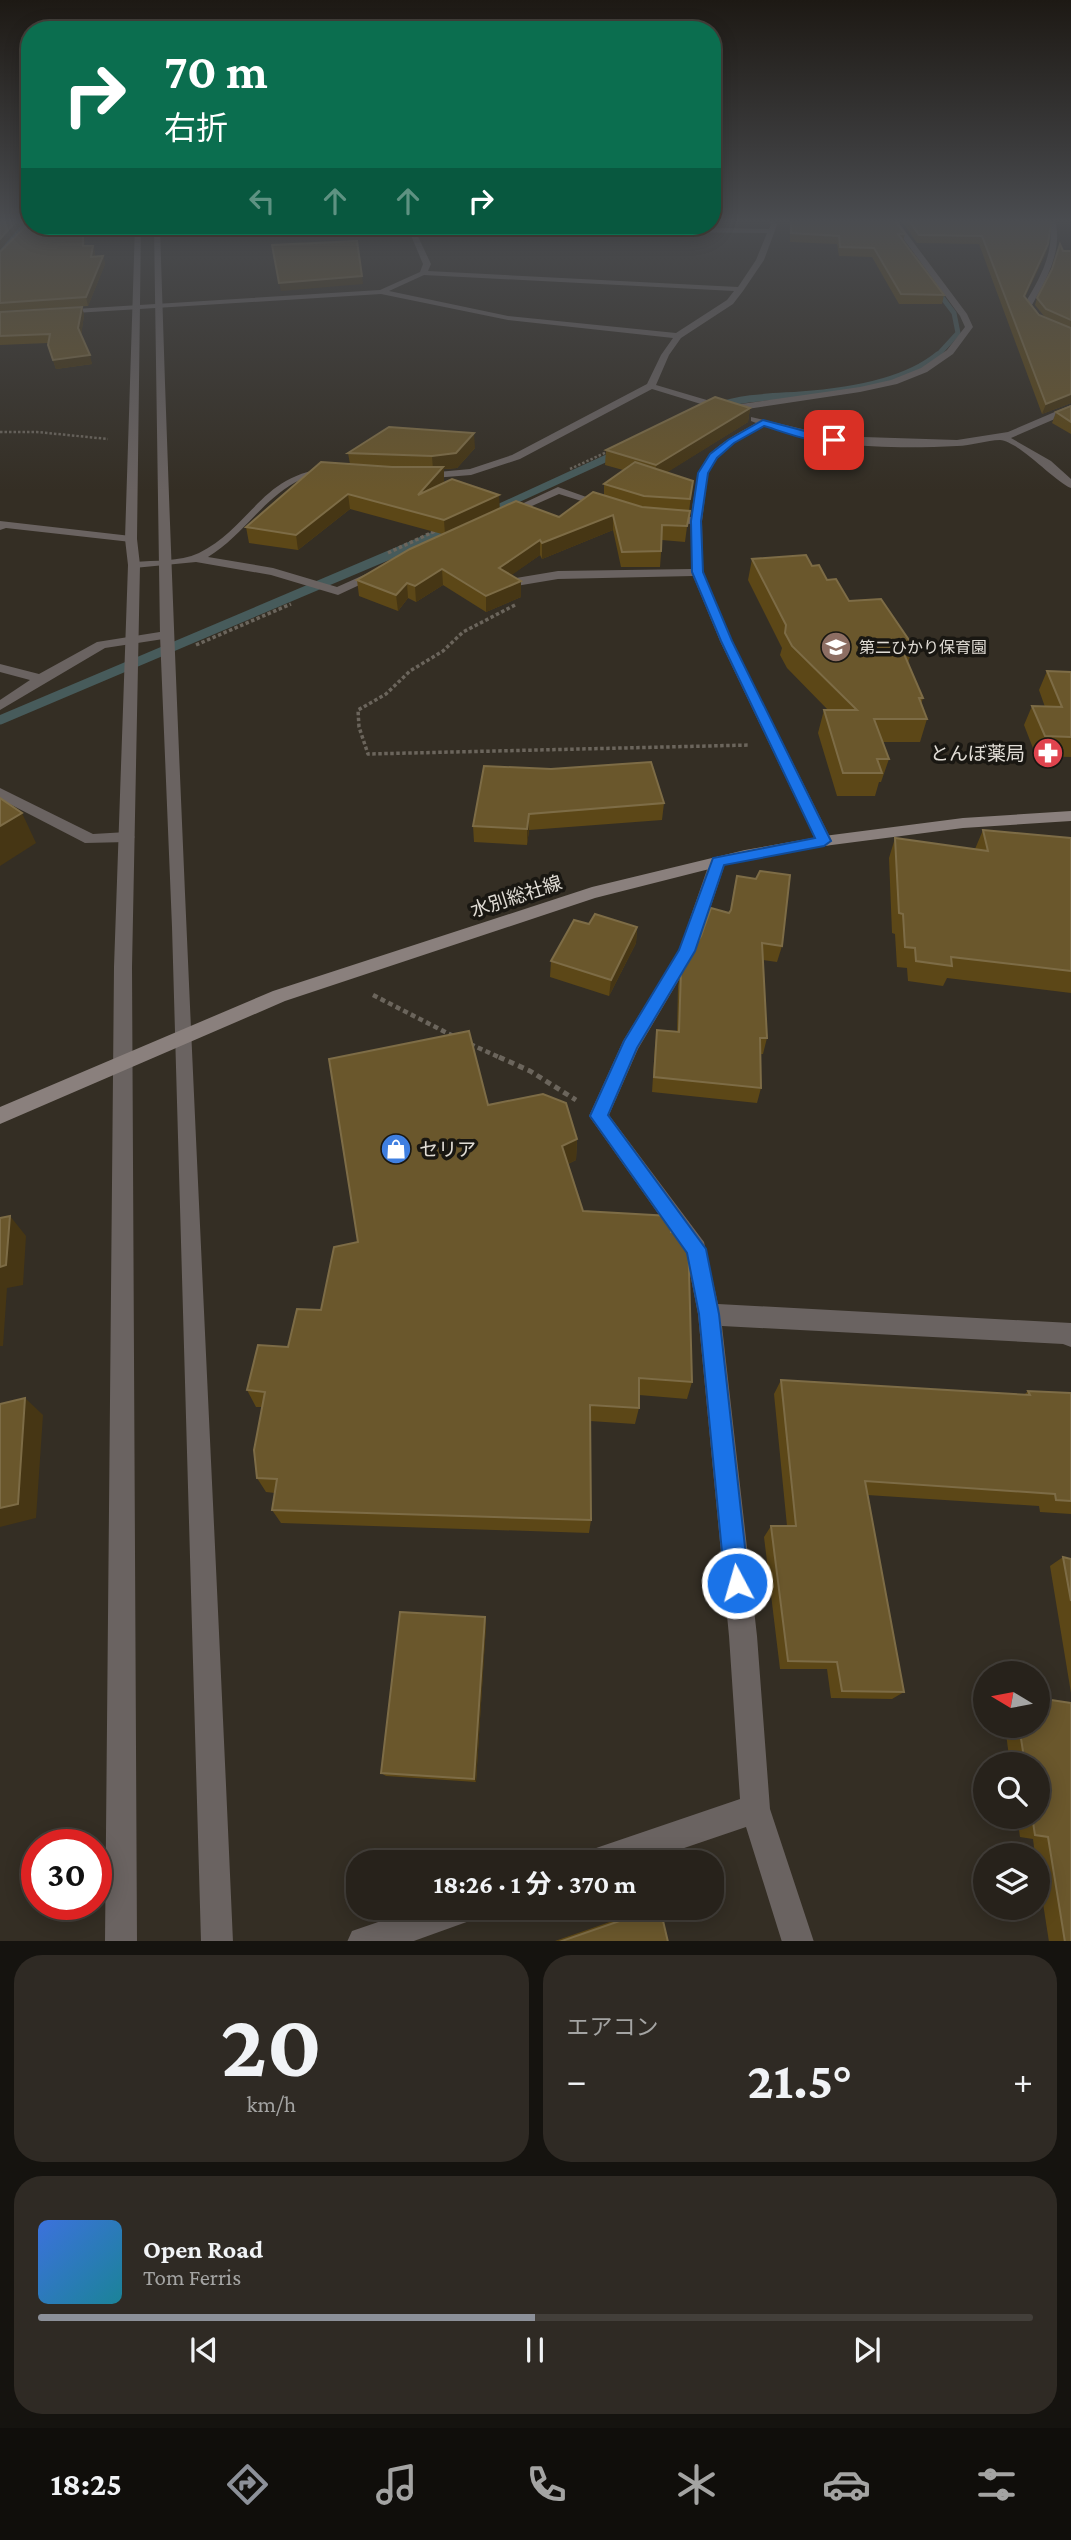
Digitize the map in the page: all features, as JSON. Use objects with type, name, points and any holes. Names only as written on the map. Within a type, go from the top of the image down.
[{"type":"main road","name":"水別総社線","points":[[0,1116],[279,996],[592,893],[718,861],[824,841],[963,823],[1071,816]]},
{"type":"street","points":[[54,312],[87,310]]},
{"type":"street","points":[[121,1941],[123,1063],[134,565],[131,539],[136,310]]},
{"type":"street","points":[[157,310],[166,644],[184,1037],[217,1941]]},
{"type":"street","points":[[467,310],[508,318],[678,336]]},
{"type":"street","points":[[409,476],[471,472],[516,457],[651,386],[665,355],[678,336],[718,310]]},
{"type":"street","points":[[720,407],[826,396],[910,376],[950,352],[964,337],[969,327],[959,310]]},
{"type":"street","points":[[1029,310],[1040,320],[1071,334]]},
{"type":"street","points":[[651,386],[763,423],[814,437],[855,442],[976,442],[1003,437],[1071,408]]},
{"type":"street","points":[[763,423],[713,456],[703,473],[696,521],[697,572],[726,641],[824,841]]},
{"type":"street","points":[[1003,437],[1047,463],[1071,485]]},
{"type":"street","points":[[196,558],[209,552],[258,507],[299,476],[311,471],[350,472]]},
{"type":"street","points":[[497,518],[558,490],[617,509]]},
{"type":"street","points":[[655,518],[696,521]]},
{"type":"street","points":[[0,527],[3,524],[131,539]]},
{"type":"street","points":[[134,565],[196,558],[273,572],[338,592],[387,569]]},
{"type":"street","points":[[516,582],[558,575],[697,572]]},
{"type":"street","points":[[0,706],[41,679],[102,645],[132,640],[166,644]]},
{"type":"street","points":[[0,668],[41,679]]},
{"type":"street","points":[[0,793],[91,839],[127,837]]},
{"type":"street","points":[[718,861],[687,951],[630,1046],[599,1116],[696,1249],[709,1314],[743,1636],[755,1809],[798,1941]]},
{"type":"street","points":[[709,1314],[1068,1333],[1071,1336]]},
{"type":"street","points":[[634,1850],[755,1809]]},
{"type":"street","points":[[363,1941],[427,1920]]},
{"type":"path","points":[[0,432],[37,432],[133,441]]},
{"type":"path","points":[[558,575],[526,600],[463,632],[443,651],[410,671],[386,694],[358,710],[359,727],[368,754],[777,745]]},
{"type":"path","points":[[189,648],[323,587]]},
{"type":"path","points":[[369,993],[471,1045],[530,1071],[599,1116]]},
{"type":"building","points":[[82,310],[78,328],[90,355],[53,360],[48,345],[50,334],[0,336],[0,312]]},
{"type":"building","points":[[1010,310],[1035,310],[1039,315],[1071,328],[1071,394],[1046,404]]},
{"type":"building","points":[[1047,310],[1071,310],[1071,320]]},
{"type":"building","points":[[715,397],[750,408],[656,465],[606,450]]},
{"type":"building","points":[[1071,406],[1071,422],[1056,412]]},
{"type":"building","points":[[389,427],[474,433],[456,453],[432,456],[348,453]]},
{"type":"building","points":[[321,462],[443,467],[418,495],[452,479],[499,495],[444,520],[348,494],[296,535],[246,527]]},
{"type":"building","points":[[635,462],[693,481],[690,499],[644,496],[604,484]]},
{"type":"building","points":[[593,492],[642,507],[690,511],[687,526],[662,525],[661,551],[622,552],[613,515],[542,543],[540,540],[499,568],[521,581],[486,596],[442,569],[415,586],[407,583],[396,595],[357,580],[410,549],[516,501],[559,517]]},
{"type":"building","points":[[806,555],[812,566],[819,565],[827,580],[836,579],[849,601],[881,599],[913,646],[901,647],[923,698],[919,698],[927,719],[874,719],[889,759],[877,759],[882,773],[843,773],[824,710],[857,710],[792,646],[785,633],[786,625],[752,559]]},
{"type":"building","points":[[1047,671],[1071,672],[1071,737],[1045,736],[1032,706],[1062,707]]},
{"type":"building","points":[[651,762],[664,803],[529,814],[527,829],[473,826],[484,766],[551,769]]},
{"type":"building","points":[[0,798],[22,813],[0,826]]},
{"type":"building","points":[[983,830],[1071,838],[1071,971],[951,957],[952,966],[916,961],[915,948],[905,947],[903,914],[899,913],[895,838],[988,851]]},
{"type":"building","points":[[760,871],[790,875],[782,946],[762,943],[767,1038],[760,1038],[761,1088],[654,1077],[657,1030],[679,1032],[681,970],[701,936],[711,908],[729,913],[737,876],[756,879]]},
{"type":"building","points":[[595,914],[637,927],[611,980],[551,961],[574,920],[589,924]]},
{"type":"building","points":[[469,1031],[488,1105],[543,1094],[566,1103],[577,1139],[562,1146],[583,1211],[670,1216],[671,1232],[688,1234],[692,1382],[639,1378],[639,1408],[590,1405],[591,1520],[272,1510],[277,1479],[257,1478],[254,1450],[265,1392],[247,1390],[258,1345],[288,1347],[297,1309],[321,1310],[334,1247],[358,1242],[329,1059]]},
{"type":"building","points":[[10,1216],[6,1265],[0,1267],[0,1218]]},
{"type":"building","points":[[781,1380],[1030,1395],[1028,1391],[1071,1393],[1071,1501],[1056,1500],[1055,1494],[865,1481],[904,1692],[842,1691],[837,1662],[788,1661],[771,1526],[796,1526]]},
{"type":"building","points":[[25,1398],[18,1504],[0,1508],[0,1404]]},
{"type":"building","points":[[1063,1557],[1071,1559],[1071,1601]]},
{"type":"building","points":[[400,1612],[485,1617],[474,1779],[381,1773]]},
{"type":"building","points":[[1050,1700],[1071,1703],[1071,1941],[1065,1941],[1050,1843],[1048,1837],[1035,1835],[1034,1829],[1050,1829],[1050,1752],[1023,1752],[1021,1738],[1050,1738]]},
{"type":"building","points":[[622,1920],[663,1920],[668,1941],[562,1941]]},
{"type":"waterway","points":[[938,355],[958,333],[951,310]]},
{"type":"waterway","points":[[715,407],[747,399],[835,392],[872,385],[908,373],[938,355]]},
{"type":"waterway","points":[[487,513],[620,452]]},
{"type":"waterway","points":[[442,533],[454,528]]},
{"type":"waterway","points":[[0,720],[446,531]]},
{"type":"place","name":"第二ひかり保育園","points":[[836,647]]},
{"type":"place","name":"とんぼ薬局","points":[[1048,753]]},
{"type":"place","name":"セリア","points":[[396,1149]]},
{"type":"route","points":[[737,1583],[709,1314],[696,1249],[599,1116],[630,1046],[687,951],[718,861],[824,841],[726,641],[697,572],[696,521],[703,473],[713,456],[763,423],[834,440]]}]
